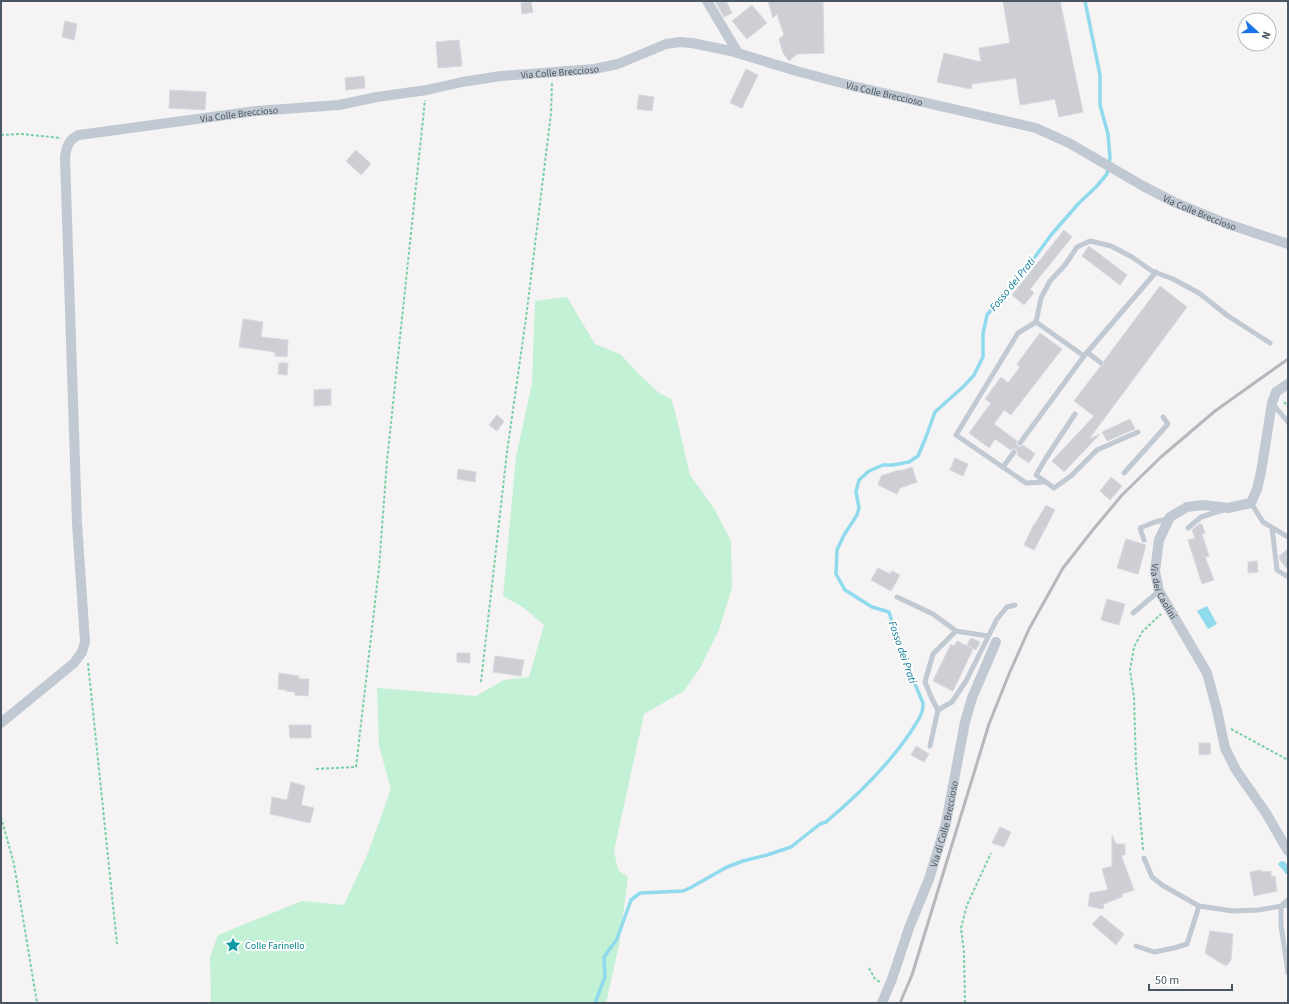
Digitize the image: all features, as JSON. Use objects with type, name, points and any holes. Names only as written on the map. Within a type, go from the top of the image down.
[{"type":"street","points":[[707,1],[738,53]]},
{"type":"street","name":"Via Colle Breccioso","points":[[72,139],[79,135],[88,133],[256,111],[335,106],[377,97],[427,90],[490,78],[594,70],[627,61],[661,46],[674,43],[707,45],[837,82],[1036,128],[1068,143],[1158,194],[1184,206],[1288,244]]},
{"type":"street","points":[[1,723],[74,664],[85,642],[77,516],[66,158],[67,146],[72,139]]},
{"type":"street","points":[[1169,519],[1187,507],[1203,505],[1228,508],[1251,503],[1257,489],[1261,472],[1272,403],[1276,392],[1288,384]]},
{"type":"street","name":"Via dei Caolini","points":[[1169,519],[1159,540],[1155,571],[1159,591],[1207,673],[1219,717],[1225,748],[1236,770],[1266,813],[1288,851]]},
{"type":"street","name":"Via di Colle Breccioso","points":[[882,1003],[908,928],[929,879],[946,823],[965,722],[972,698],[996,642]]},
{"type":"lane","points":[[1045,482],[1026,483],[956,435],[1018,334],[1036,322],[1041,298],[1050,281],[1065,265],[1077,247],[1090,241],[1111,246],[1156,272],[1199,293],[1228,316],[1270,343]]},
{"type":"lane","points":[[1020,443],[1086,354],[1156,272]]},
{"type":"lane","points":[[1036,322],[1101,363]]},
{"type":"lane","points":[[1272,403],[1288,422]]},
{"type":"lane","points":[[1075,414],[1036,475],[1054,488],[1071,476],[1097,450],[1138,432]]},
{"type":"lane","points":[[1124,473],[1168,424],[1163,417]]},
{"type":"lane","points":[[1003,467],[1014,452]]},
{"type":"lane","points":[[1251,503],[1263,522],[1288,536]]},
{"type":"lane","points":[[1188,528],[1201,517],[1228,508]]},
{"type":"lane","points":[[1144,540],[1140,528],[1155,522],[1169,519]]},
{"type":"lane","points":[[1272,528],[1277,570],[1288,577]]},
{"type":"lane","points":[[1133,613],[1159,591]]},
{"type":"lane","points":[[897,597],[933,614],[956,631],[988,636]]},
{"type":"lane","points":[[938,710],[952,702],[966,681],[997,619],[1007,606],[1015,605]]},
{"type":"lane","points":[[930,746],[938,710],[925,682],[933,654],[956,631]]},
{"type":"lane","points":[[1144,858],[1152,877],[1162,885],[1199,906],[1233,911],[1258,910],[1288,905]]},
{"type":"lane","points":[[1288,900],[1281,906],[1281,925],[1288,973]]},
{"type":"lane","points":[[1136,946],[1154,952],[1187,944],[1199,906]]},
{"type":"path","points":[[481,682],[506,460],[526,318],[550,121],[553,73]]},
{"type":"path","points":[[316,769],[356,767],[379,568],[387,461],[427,90]]},
{"type":"path","points":[[1,135],[21,134],[72,139]]},
{"type":"path","points":[[1144,858],[1137,773],[1134,697],[1130,670],[1134,647],[1142,632],[1168,608]]},
{"type":"path","points":[[88,660],[118,944]]},
{"type":"path","points":[[1219,717],[1227,723],[1233,731],[1288,760]]},
{"type":"path","points":[[1,817],[14,864],[37,1003]]},
{"type":"path","points":[[965,1003],[964,960],[961,928],[967,905],[991,853]]},
{"type":"path","points":[[869,968],[875,979],[888,987]]},
{"type":"green space","points":[[567,297],[595,344],[620,354],[659,393],[671,399],[690,475],[715,510],[731,541],[732,588],[719,630],[700,668],[684,691],[644,714],[614,851],[618,870],[628,877],[619,945],[606,1003],[211,1003],[210,957],[218,935],[302,901],[344,905],[368,853],[391,789],[379,746],[377,688],[476,696],[504,680],[529,677],[544,625],[524,608],[503,596],[516,457],[532,383],[535,301]]},
{"type":"water","points":[[1207,606],[1217,624],[1208,629],[1197,611]]},
{"type":"water","points":[[1281,861],[1285,862],[1288,866],[1288,874],[1285,874],[1278,864]]},
{"type":"building","points":[[715,1],[726,1],[732,13],[724,17]]},
{"type":"building","points":[[768,1],[823,1],[824,53],[797,54],[789,61],[783,53],[779,39],[784,35],[777,14],[773,18]]},
{"type":"building","points":[[1003,1],[1060,1],[1083,112],[1059,117],[1055,99],[1020,105],[1016,78],[972,84],[971,89],[937,82],[944,53],[981,62],[979,48],[1010,43]]},
{"type":"building","points":[[531,2],[533,12],[522,14],[521,3]]},
{"type":"building","points":[[752,5],[767,23],[747,39],[732,21]]},
{"type":"building","points":[[65,21],[77,24],[74,40],[62,37]]},
{"type":"building","points":[[459,40],[462,66],[438,68],[436,42]]},
{"type":"building","points":[[746,69],[758,75],[742,108],[730,103]]},
{"type":"building","points":[[364,76],[365,88],[346,90],[345,78]]},
{"type":"building","points":[[170,90],[206,92],[205,110],[169,108]]},
{"type":"building","points":[[639,95],[654,97],[652,111],[637,109]]},
{"type":"building","points":[[356,150],[371,164],[361,175],[346,161]]},
{"type":"building","points":[[1064,230],[1072,237],[1030,289],[1034,293],[1024,305],[1012,295]]},
{"type":"building","points":[[1089,246],[1127,275],[1120,285],[1082,256]]},
{"type":"building","points":[[1160,286],[1187,307],[1089,439],[1100,434],[1064,472],[1052,461],[1094,416],[1074,401],[1100,367],[1104,365],[1104,361]]},
{"type":"building","points":[[243,319],[263,322],[261,337],[288,340],[287,357],[275,356],[275,352],[239,347]]},
{"type":"building","points":[[1040,333],[1062,349],[1011,415],[1004,410],[994,424],[1017,441],[1016,444],[1018,446],[1021,447],[1023,445],[1035,454],[1029,463],[1017,455],[1018,452],[1016,449],[1013,448],[1011,450],[995,439],[989,448],[969,433],[991,403],[985,399],[1001,377],[1008,383],[1020,367],[1017,364]]},
{"type":"building","points":[[279,363],[288,363],[287,375],[278,374]]},
{"type":"building","points":[[331,389],[331,405],[314,406],[314,390]]},
{"type":"building","points":[[497,415],[504,421],[497,431],[489,425]]},
{"type":"building","points":[[1130,419],[1135,429],[1107,441],[1102,432]]},
{"type":"building","points":[[955,458],[968,464],[963,476],[950,470]]},
{"type":"building","points":[[912,467],[917,482],[900,488],[897,494],[878,485],[881,476]]},
{"type":"building","points":[[458,469],[476,472],[475,482],[457,479]]},
{"type":"building","points":[[1111,477],[1122,486],[1110,500],[1100,491]]},
{"type":"building","points":[[1046,505],[1055,510],[1034,550],[1024,545],[1034,524]]},
{"type":"building","points":[[1199,524],[1202,524],[1205,533],[1202,534],[1209,556],[1205,557],[1214,580],[1202,584],[1188,540],[1195,538],[1192,530]]},
{"type":"building","points":[[1126,539],[1146,545],[1138,574],[1117,568]]},
{"type":"building","points":[[1288,549],[1288,570],[1280,560],[1279,556]]},
{"type":"building","points":[[1257,561],[1258,572],[1248,573],[1248,562]]},
{"type":"building","points":[[878,568],[890,574],[892,571],[900,575],[891,591],[871,580]]},
{"type":"building","points":[[1107,599],[1125,604],[1119,625],[1101,620]]},
{"type":"building","points":[[971,638],[980,642],[976,650],[967,645]]},
{"type":"building","points":[[957,641],[973,649],[953,691],[933,681],[951,644],[954,646]]},
{"type":"building","points":[[457,653],[470,653],[470,663],[457,662]]},
{"type":"building","points":[[495,656],[524,660],[521,676],[493,672]]},
{"type":"building","points":[[279,673],[299,676],[299,679],[309,679],[308,696],[295,695],[295,692],[278,689]]},
{"type":"building","points":[[289,725],[311,725],[311,738],[290,738]]},
{"type":"building","points":[[1199,743],[1210,743],[1211,754],[1199,755]]},
{"type":"building","points":[[916,746],[929,754],[924,762],[911,755]]},
{"type":"building","points":[[291,782],[305,786],[301,805],[314,808],[310,823],[270,814],[272,797],[287,800]]},
{"type":"building","points":[[1000,827],[1011,832],[1004,847],[992,843]]},
{"type":"building","points":[[1112,835],[1116,844],[1125,844],[1125,855],[1121,855],[1134,890],[1122,894],[1122,897],[1104,904],[1103,909],[1088,906],[1090,893],[1108,890],[1102,869],[1112,866]]},
{"type":"building","points":[[1261,870],[1262,872],[1271,871],[1271,877],[1275,876],[1277,891],[1254,896],[1250,872]]},
{"type":"building","points":[[1101,915],[1124,934],[1116,945],[1092,924]]},
{"type":"building","points":[[1210,931],[1233,934],[1231,960],[1227,965],[1224,965],[1205,953]]},
{"type":"waterway","name":"Fosso dei Prati","points":[[595,1003],[605,977],[604,957],[617,939],[631,900],[640,893],[683,891],[727,867],[791,847],[820,824],[826,822],[871,780],[892,757],[919,718],[923,703],[901,651],[889,612],[872,607],[845,590],[836,574],[837,550],[844,535],[857,515],[859,508],[856,492],[859,480],[869,471],[883,465],[909,462],[918,456],[935,412],[974,375],[983,357],[983,334],[987,315],[1024,272],[1051,235],[1107,174],[1110,158],[1108,134],[1100,105],[1100,75],[1085,1]]},
{"type":"railway","points":[[900,1003],[912,975],[989,724],[1029,629],[1063,568],[1122,495],[1161,457],[1215,411],[1288,359]]},
{"type":"place","name":"Colle Farinello","points":[[233,945]]}]
